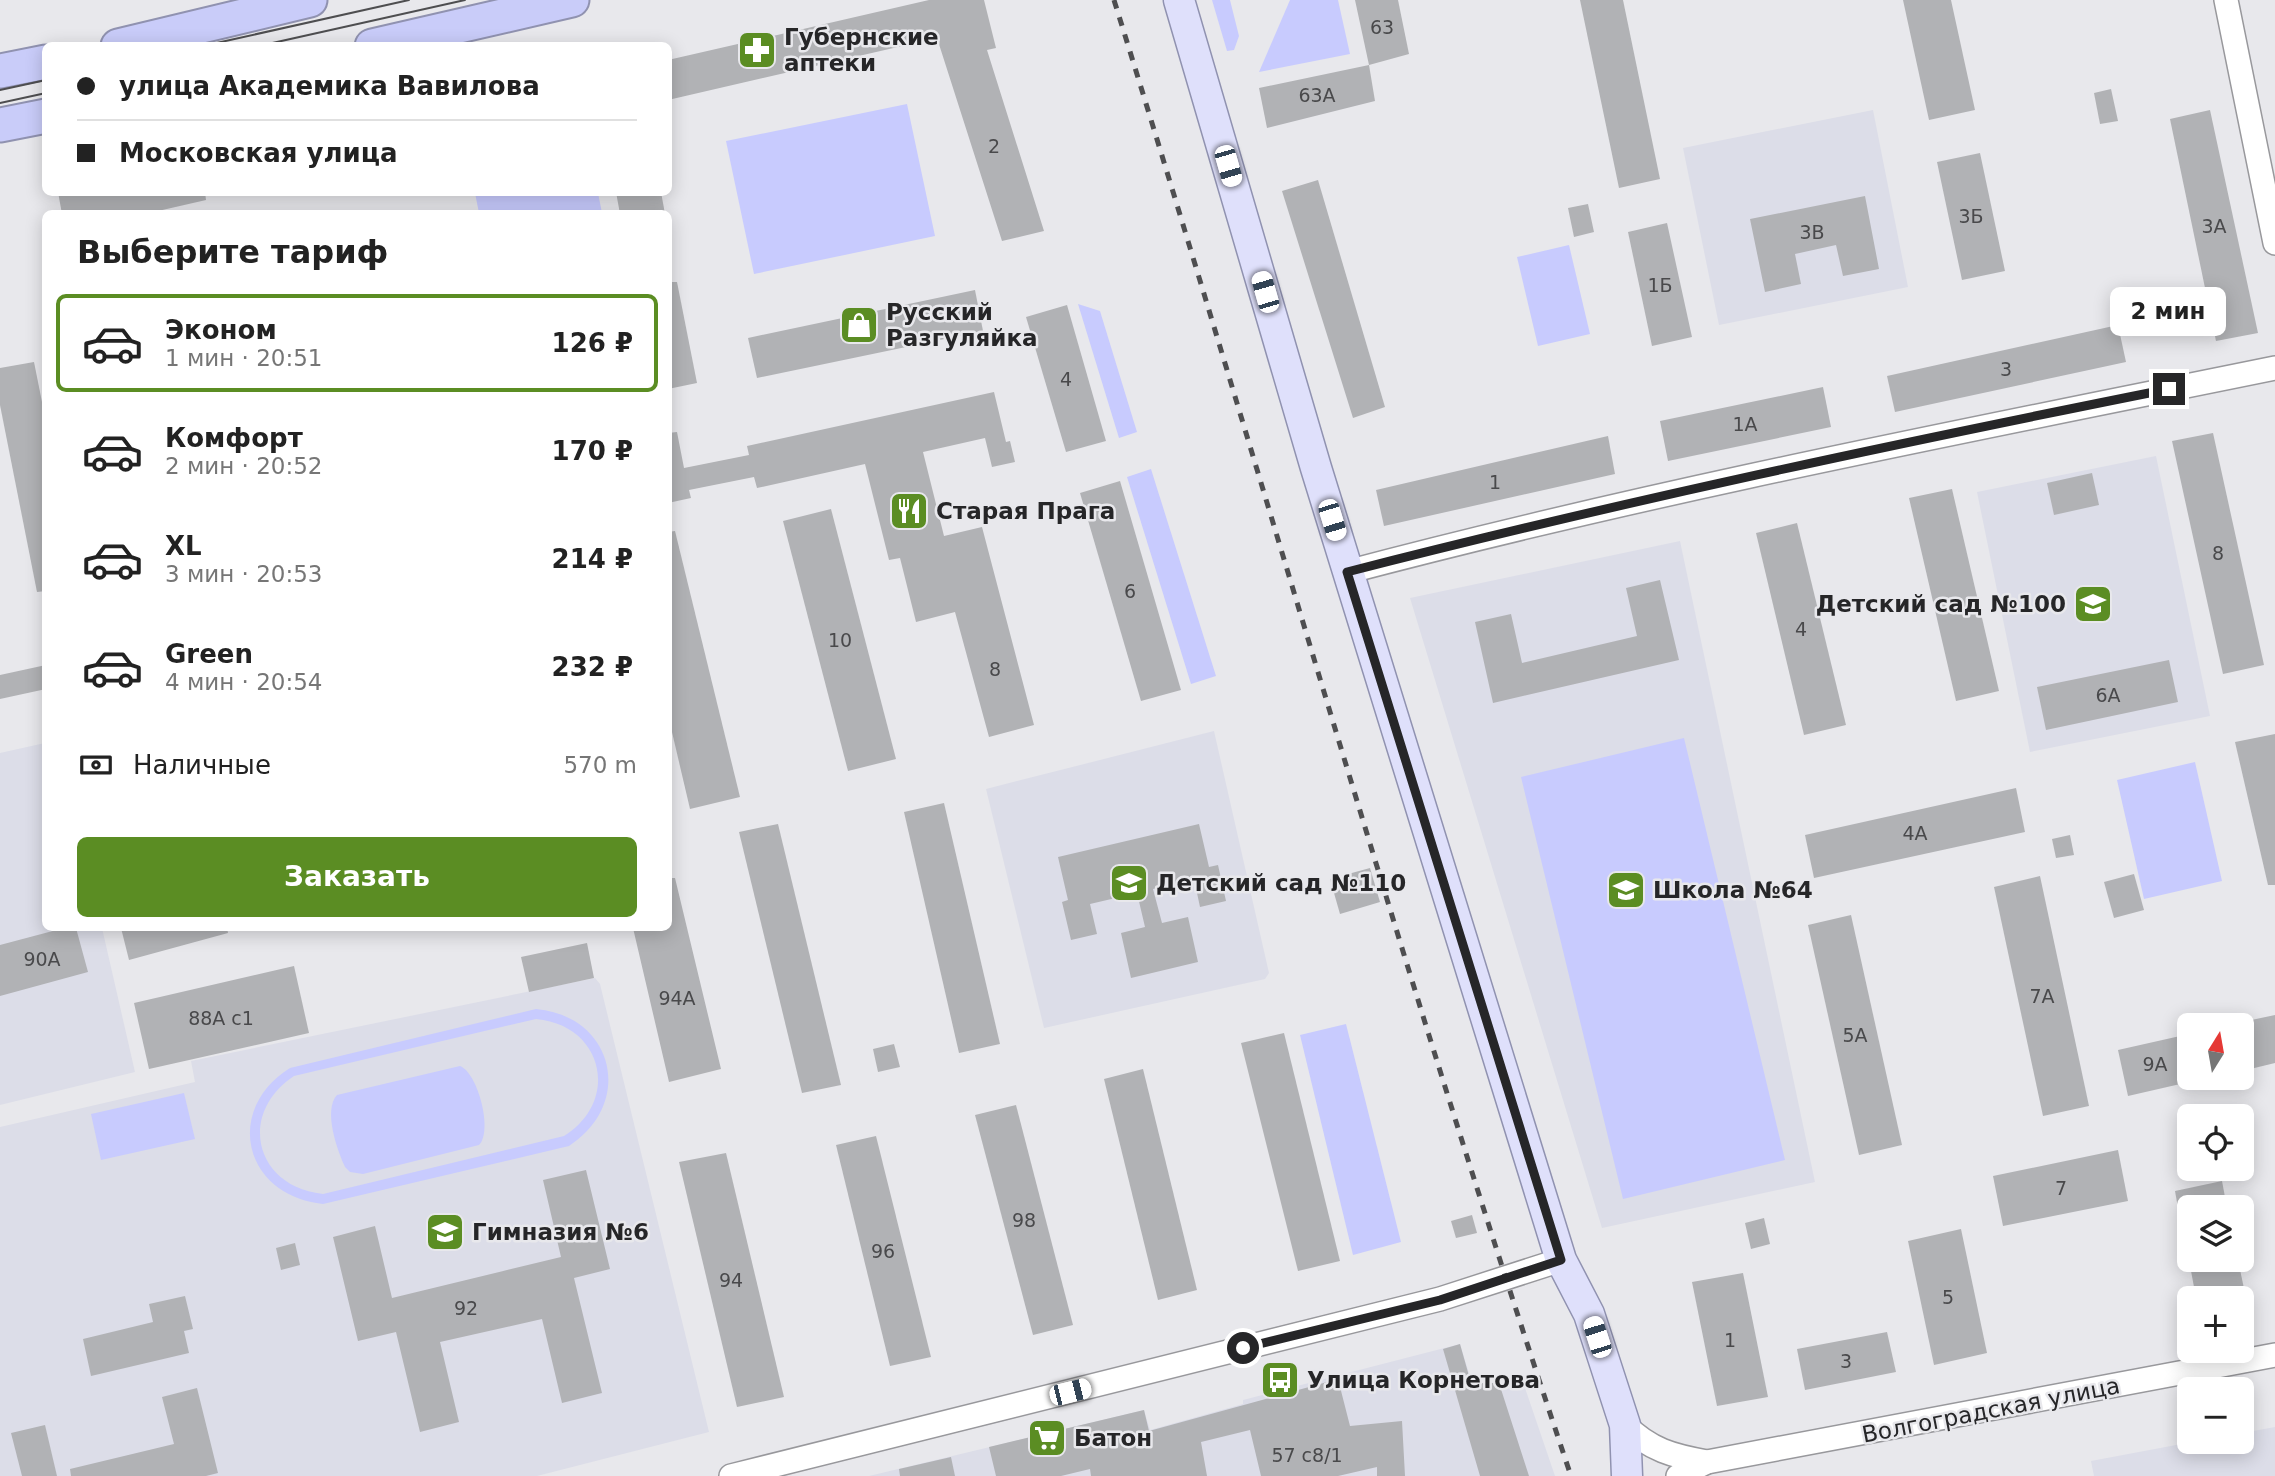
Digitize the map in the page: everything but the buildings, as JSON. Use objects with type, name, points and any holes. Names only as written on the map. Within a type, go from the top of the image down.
[{"type":"highway","points":[[135,42],[310,0]]},
{"type":"highway","points":[[389,42],[572,0]]},
{"type":"highway","points":[[0,71],[42,63]]},
{"type":"highway","points":[[0,125],[42,117]]},
{"type":"main road","points":[[1179,0],[1347,572],[1561,1260],[1589,1314],[1625,1425],[1627,1476]]},
{"type":"street","points":[[2225,0],[2275,243]]},
{"type":"street","points":[[1347,572],[1436,548],[1760,475],[2027,417],[2275,368]]},
{"type":"street","points":[[731,1476],[1440,1300],[1561,1260]]},
{"type":"street","name":"Волгоградская улица","points":[[1707,1462],[2275,1355]]},
{"type":"street","points":[[1625,1425],[1644,1443],[1666,1455],[1707,1462]]},
{"type":"street","points":[[1678,1476],[1707,1462]]},
{"type":"shaded area","points":[[1212,0],[1230,0],[1239,36],[1234,50],[1227,51]]},
{"type":"shaded area","points":[[1290,0],[1338,0],[1350,54],[1259,72]]},
{"type":"shaded area","points":[[907,104],[935,236],[754,274],[726,141]]},
{"type":"shaded area","points":[[1873,110],[1908,287],[1719,325],[1683,148]]},
{"type":"shaded area","points":[[476,196],[599,196],[601,210],[478,210]]},
{"type":"shaded area","points":[[1569,245],[1590,334],[1538,346],[1517,257]]},
{"type":"shaded area","points":[[1078,304],[1100,311],[1137,432],[1119,438]]},
{"type":"shaded area","name":"Детский сад №100","points":[[2156,456],[2210,716],[2030,752],[1977,492]]},
{"type":"shaded area","points":[[1151,469],[1216,676],[1191,684],[1127,477]]},
{"type":"shaded area","name":"Школа №64","points":[[1680,541],[1815,1182],[1602,1228],[1410,598]]},
{"type":"shaded area","name":"Детский сад №110","points":[[1214,731],[1269,973],[1265,979],[1044,1028],[986,789]]},
{"type":"shaded area","points":[[1684,738],[1785,1160],[1623,1199],[1521,777]]},
{"type":"shaded area","points":[[42,744],[42,931],[103,931],[135,1072],[0,1105],[0,753]]},
{"type":"shaded area","points":[[2195,762],[2222,881],[2144,899],[2117,780]]},
{"type":"shaded area","name":"Гимназия №6","points":[[595,978],[600,984],[709,1432],[537,1476],[0,1476],[0,1127],[195,1082],[191,1061]]},
{"type":"shaded area","points":[[536,1009],[563,1015],[583,1027],[598,1044],[606,1064],[608,1086],[603,1107],[590,1128],[569,1146],[323,1204],[296,1198],[275,1185],[260,1169],[252,1149],[250,1127],[256,1106],[269,1086],[290,1068]],"holes":[[[536,1019],[559,1024],[577,1035],[589,1049],[596,1066],[598,1085],[593,1103],[582,1121],[564,1136],[323,1194],[300,1188],[282,1178],[269,1164],[262,1147],[260,1128],[265,1109],[276,1092],[294,1076]]]},
{"type":"shaded area","points":[[1346,1024],[1401,1242],[1353,1255],[1300,1035]]},
{"type":"shaded area","points":[[460,1066],[473,1079],[482,1103],[484,1128],[479,1145],[363,1174],[350,1172],[345,1167],[335,1141],[331,1120],[331,1110],[337,1095]]},
{"type":"shaded area","points":[[184,1093],[195,1139],[101,1160],[91,1114]]},
{"type":"shaded area","points":[[1460,1344],[1472,1383],[1523,1382],[1555,1476],[869,1476],[1144,1410],[1150,1430],[1243,1404],[1243,1400]]},
{"type":"shaded area","points":[[2275,1427],[2275,1476],[2094,1476],[2091,1461],[2177,1445],[2177,1454],[2254,1454],[2254,1431]]},
{"type":"tram line","points":[[221,42],[409,0]]},
{"type":"tram line","points":[[277,42],[465,0]]},
{"type":"tram line","points":[[0,90],[42,81]]},
{"type":"tram line","points":[[0,103],[42,94]]},
{"type":"railway","points":[[1114,0],[1452,1109],[1571,1476]]},
{"type":"place","name":"Губернские аптеки","points":[[757,50]]},
{"type":"place","name":"Русский Разгуляйка","points":[[859,325]]},
{"type":"place","name":"Старая Прага","points":[[909,511]]},
{"type":"place","name":"Детский сад №100","points":[[2093,604]]},
{"type":"place","name":"Детский сад №110","points":[[1129,883]]},
{"type":"place","name":"Школа №64","points":[[1626,890]]},
{"type":"place","name":"Гимназия №6","points":[[445,1232]]},
{"type":"place","name":"Улица Корнетова","points":[[1280,1380]]},
{"type":"place","name":"Батон","points":[[1047,1438]]},
{"type":"route","points":[[1243,1348],[1440,1300],[1561,1260],[1347,572],[1436,548],[1760,475],[2169,389]]}]
